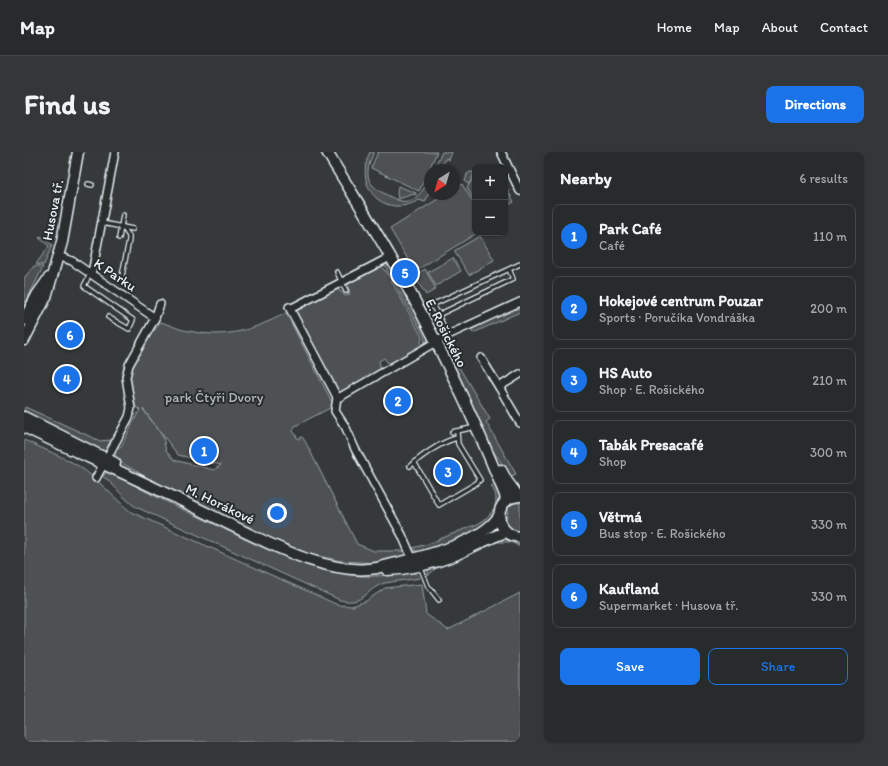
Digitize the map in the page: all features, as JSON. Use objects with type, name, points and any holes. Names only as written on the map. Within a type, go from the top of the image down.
[{"type":"street","name":"Husova tř.","points":[[24,340],[46,297],[58,256],[62,242],[78,152]]},
{"type":"street","points":[[90,274],[94,268],[115,152]]},
{"type":"street","name":"E. Rošického","points":[[327,152],[390,257],[435,342],[486,447],[506,501]]},
{"type":"street","points":[[501,152],[519,188]]},
{"type":"street","name":"K Parku","points":[[58,256],[72,261],[155,318]]},
{"type":"street","points":[[390,257],[342,283],[290,308],[337,397],[336,411],[416,562]]},
{"type":"street","name":"Husova tř.","points":[[24,320],[37,295],[52,274]]},
{"type":"street","points":[[337,397],[340,397],[448,335],[520,302]]},
{"type":"street","points":[[96,478],[130,417],[132,408],[126,377],[129,365],[155,318],[160,304]]},
{"type":"street","points":[[481,358],[520,423]]},
{"type":"street","points":[[499,387],[520,374]]},
{"type":"street","name":"M. Horákové","points":[[24,418],[165,493],[280,549],[304,558],[341,568],[377,568],[388,570],[398,569],[416,562],[486,531],[495,523],[506,501]]},
{"type":"street","name":"M. Horákové","points":[[24,427],[105,461]]},
{"type":"street","name":"E. Rošického","points":[[486,447],[507,481],[519,496]]},
{"type":"street","points":[[506,501],[519,496]]},
{"type":"street","points":[[499,516],[500,522],[506,532],[520,537]]},
{"type":"street","name":"M. Horákové","points":[[416,562],[453,556],[492,537],[506,532]]},
{"type":"lane","points":[[119,238],[124,215]]},
{"type":"lane","points":[[102,223],[133,229]]},
{"type":"lane","points":[[122,226],[129,236],[122,276]]},
{"type":"lane","points":[[448,335],[432,305],[520,264]]},
{"type":"lane","points":[[438,315],[513,279],[509,269]]},
{"type":"lane","points":[[337,272],[346,291]]},
{"type":"lane","points":[[90,274],[84,286],[133,320],[129,329],[108,316]]},
{"type":"lane","points":[[414,462],[439,505],[446,502],[480,480],[458,444],[455,432],[477,427]]},
{"type":"lane","points":[[410,466],[450,440],[457,438]]},
{"type":"lane","points":[[416,562],[428,586],[439,600]]},
{"type":"green space","points":[[370,152],[374,152],[369,166],[368,178],[374,187],[401,201],[415,198],[424,187],[425,202],[419,200],[406,205],[394,206],[384,203],[375,197],[369,188],[366,177],[366,165]]},
{"type":"green space","points":[[378,152],[437,152],[431,164],[424,164],[424,180],[419,191],[371,168]]},
{"type":"green space","points":[[442,152],[452,152],[449,160],[446,158],[443,164],[436,164]]},
{"type":"green space","points":[[470,172],[472,172],[472,178],[469,184],[465,182],[467,174]]},
{"type":"green space","points":[[472,180],[472,197],[467,188]]},
{"type":"green space","points":[[462,184],[472,200],[472,236],[415,271],[390,229],[436,200],[460,200],[460,185]]},
{"type":"green space","points":[[398,186],[416,193],[416,195],[414,194],[398,199]]},
{"type":"green space","points":[[508,191],[514,202],[508,205]]},
{"type":"green space","points":[[41,236],[52,245],[44,265],[36,264],[49,246],[39,238]]},
{"type":"green space","points":[[480,236],[494,260],[469,275],[454,251]]},
{"type":"green space","points":[[453,258],[461,271],[436,286],[428,272]]},
{"type":"green space","points":[[384,264],[391,266],[428,338],[425,344],[424,336]]},
{"type":"green space","points":[[34,266],[43,267],[24,306],[24,278]]},
{"type":"green space","points":[[381,266],[386,271],[422,337],[422,346],[392,363],[388,363],[384,358],[379,361],[381,370],[339,394],[296,314],[298,310],[334,290],[337,289],[345,296],[350,294],[348,286],[349,283]]},
{"type":"green space","points":[[425,269],[436,289],[426,295],[414,276]]},
{"type":"green space","points":[[520,305],[520,312],[473,333],[471,330]]},
{"type":"green space","name":"park Čtyři Dvory","points":[[286,313],[334,406],[295,426],[293,431],[298,439],[302,437],[305,441],[357,544],[374,551],[405,551],[404,556],[377,563],[342,561],[309,554],[259,533],[165,488],[115,459],[116,451],[122,445],[140,409],[134,407],[129,377],[132,366],[153,329],[155,330],[160,322],[185,330],[215,334],[251,328]],"holes":[[[143,409],[178,455],[221,465],[214,470],[174,460],[166,451],[163,437]]]},
{"type":"green space","points":[[451,354],[490,419],[486,422],[516,474],[509,477],[501,462],[487,442],[483,428],[452,361],[447,356]]},
{"type":"green space","points":[[25,407],[100,441],[110,440],[111,445],[109,451],[103,453],[24,415]]},
{"type":"green space","points":[[24,440],[60,456],[80,467],[131,512],[338,605],[352,606],[366,601],[385,588],[422,584],[426,614],[448,630],[520,593],[520,742],[24,742]]},
{"type":"green space","points":[[108,472],[113,473],[137,487],[246,540],[302,563],[321,569],[361,576],[416,573],[420,578],[379,585],[365,596],[355,601],[340,600],[136,507],[102,476]]},
{"type":"green space","points":[[495,485],[500,495],[495,514],[488,525],[447,545],[418,552],[412,548],[428,544],[476,525],[488,517],[495,505],[495,492],[491,486]]},
{"type":"green space","points":[[520,503],[520,533],[507,526],[506,523],[509,505]]},
{"type":"green space","points":[[499,539],[505,539],[520,545],[520,547],[511,542],[497,542],[435,569],[428,576],[428,570],[430,568]]},
{"type":"place","name":"Větrná","points":[[405,273]]},
{"type":"place","name":"Kaufland","points":[[70,335]]},
{"type":"place","name":"Tabák Presacafé","points":[[67,379]]},
{"type":"place","name":"Hokejové centrum Pouzar","points":[[398,401]]},
{"type":"place","name":"Park Café","points":[[204,451]]},
{"type":"place","name":"HS Auto","points":[[448,472]]}]
